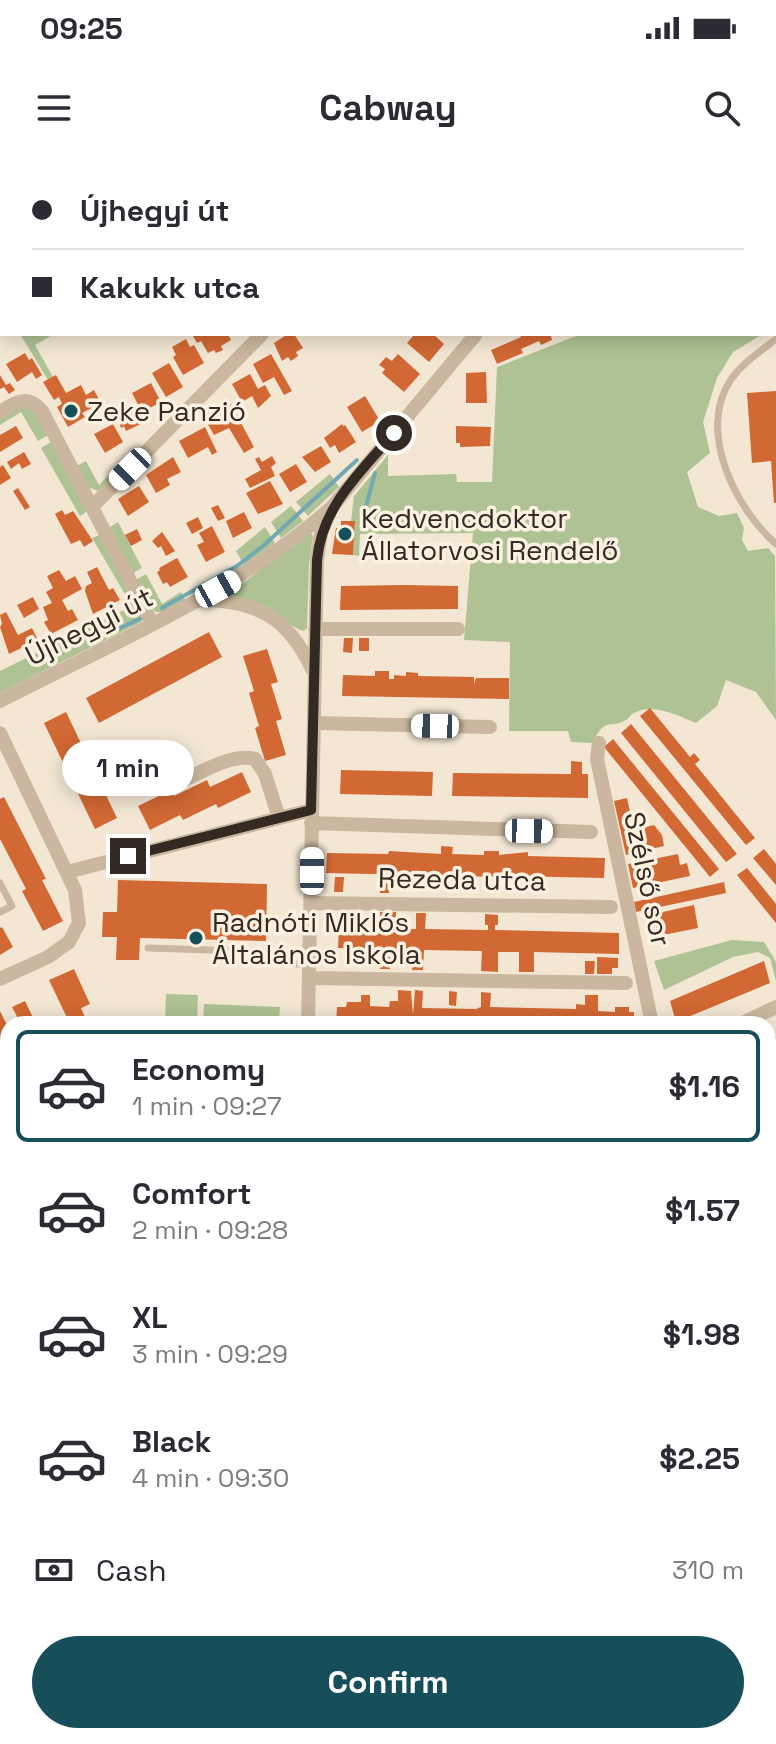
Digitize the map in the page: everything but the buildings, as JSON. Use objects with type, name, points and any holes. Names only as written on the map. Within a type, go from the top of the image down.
[{"type":"street","points":[[93,506],[260,336]]},
{"type":"street","name":"Újhegyi út","points":[[0,701],[199,600],[273,555],[332,507],[474,336]]},
{"type":"street","points":[[0,412],[14,403],[28,401],[42,411],[152,623]]},
{"type":"street","points":[[308,1016],[317,549],[332,507]]},
{"type":"street","points":[[199,600],[245,603],[267,614],[294,638],[313,671]]},
{"type":"street","points":[[315,629],[458,629]]},
{"type":"street","points":[[314,723],[490,727]]},
{"type":"street","points":[[0,733],[75,890],[79,923],[69,942],[48,957],[0,979]]},
{"type":"street","name":"Szélső sor","points":[[599,743],[597,759],[650,1016]]},
{"type":"street","points":[[177,783],[235,759],[246,756],[255,759],[265,774],[279,818]]},
{"type":"street","points":[[67,872],[279,818],[311,816],[591,832]]},
{"type":"street","name":"Rezeda utca","points":[[312,903],[611,907]]},
{"type":"street","points":[[310,972],[626,983]]},
{"type":"street","points":[[757,1016],[776,1007]]},
{"type":"lane","points":[[776,339],[729,382],[720,408],[718,435],[730,477],[743,503],[776,544]]},
{"type":"lane","points":[[0,883],[12,906],[0,912]]},
{"type":"lane","points":[[148,948],[268,952],[310,972]]},
{"type":"green space","points":[[21,336],[51,336],[35,345],[53,377],[48,380]]},
{"type":"green space","points":[[576,336],[760,336],[733,352],[717,378],[703,422],[710,453],[687,472],[698,507],[719,516],[737,513],[744,528],[742,540],[748,551],[768,548],[775,556],[776,720],[756,692],[726,680],[717,706],[696,723],[651,709],[605,726],[592,743],[571,742],[568,731],[509,731],[510,642],[464,640],[473,533],[360,534],[359,556],[353,555],[355,522],[351,521],[354,496],[388,455],[388,476],[456,474],[457,482],[492,482],[497,367]]},
{"type":"green space","points":[[16,407],[32,408],[50,434],[38,441],[21,412],[0,425],[0,417]]},
{"type":"green space","points":[[53,441],[89,510],[80,516],[41,448]]},
{"type":"green space","points":[[133,450],[137,455],[98,491],[88,487],[77,466],[86,461],[99,485]]},
{"type":"green space","points":[[330,474],[339,487],[308,516],[296,502]]},
{"type":"green space","points":[[291,506],[303,521],[281,538],[271,522]]},
{"type":"green space","points":[[118,522],[142,568],[133,573],[110,527]]},
{"type":"green space","points":[[265,527],[275,543],[244,565],[236,551]]},
{"type":"green space","points":[[102,534],[143,619],[0,693],[0,671],[132,606],[92,538]]},
{"type":"green space","points":[[308,534],[313,537],[307,628],[304,631],[266,606],[228,594]]},
{"type":"green space","points":[[146,574],[162,604],[181,592],[186,601],[164,612],[155,612],[136,580]]},
{"type":"green space","points":[[732,940],[764,942],[776,962],[776,981],[770,958],[758,952],[733,957],[664,990],[654,961]]},
{"type":"green space","points":[[166,994],[198,995],[197,1016],[165,1016]]},
{"type":"green space","points":[[204,1004],[280,1007],[279,1016],[203,1016]]},
{"type":"waterway","points":[[162,608],[237,566],[357,460]]},
{"type":"waterway","points":[[362,521],[375,473]]},
{"type":"waterway","points":[[94,640],[142,618]]},
{"type":"place","name":"Zeke Panzió","points":[[71,411]]},
{"type":"place","name":"Kedvencdoktor Állatorvosi Rendelő","points":[[345,534]]},
{"type":"place","name":"Radnóti Miklós Általános Iskola","points":[[196,938]]},
{"type":"route","points":[[128,856],[311,810],[317,549],[332,507],[394,433]]}]
